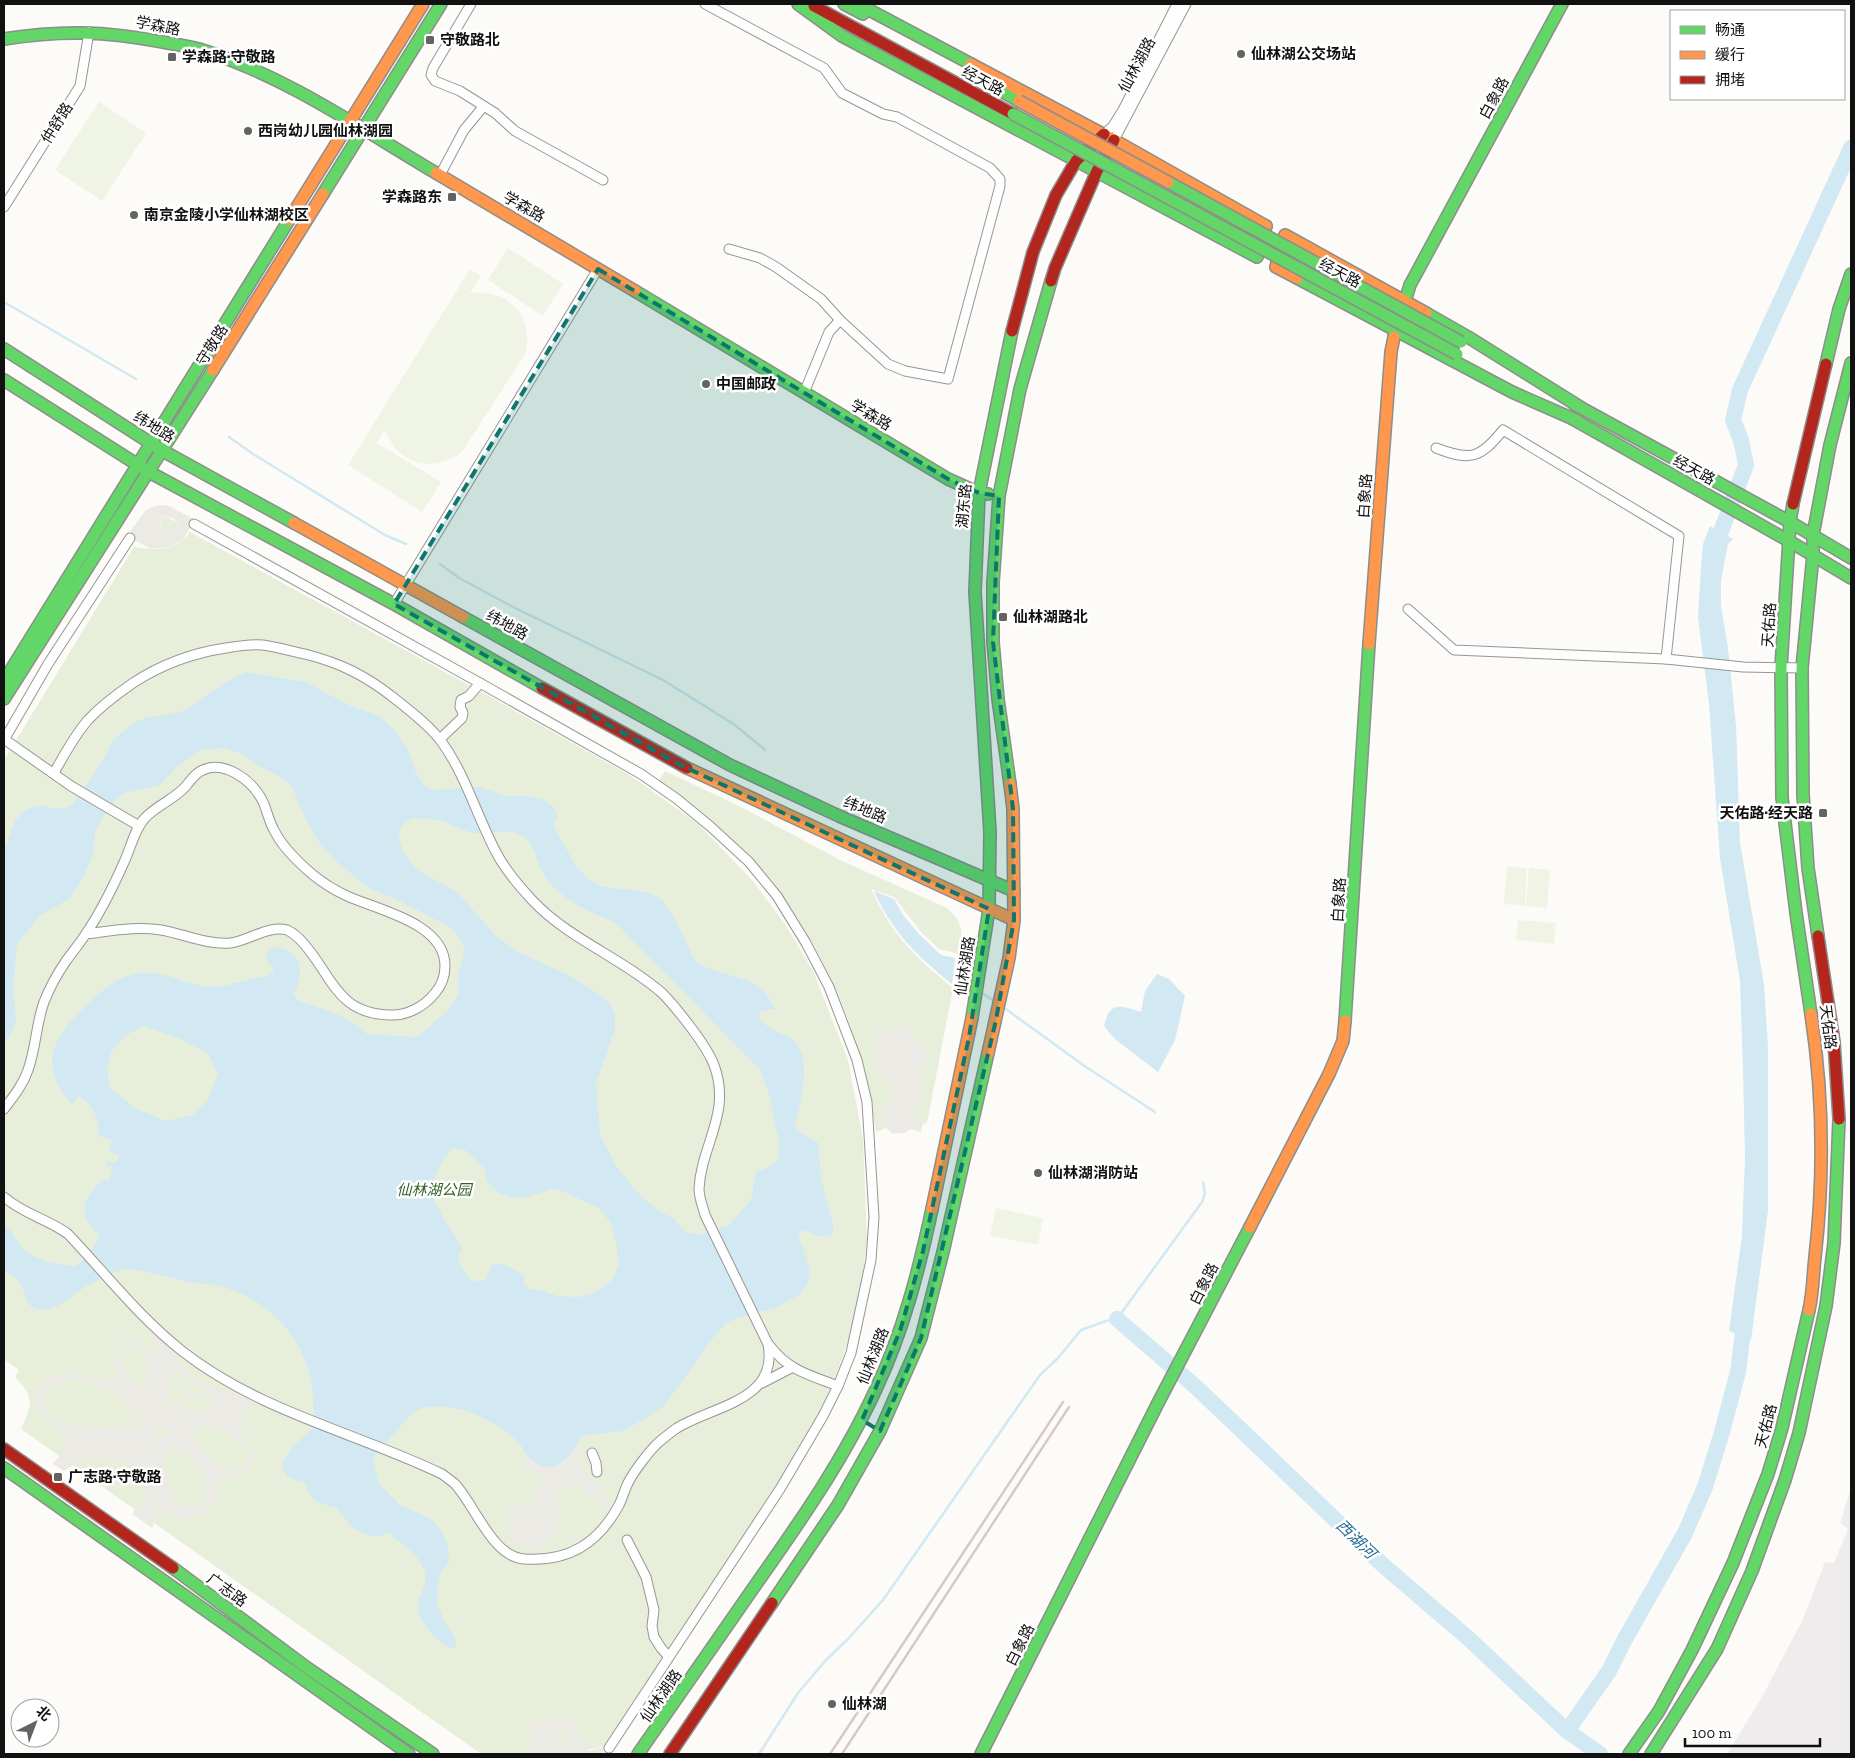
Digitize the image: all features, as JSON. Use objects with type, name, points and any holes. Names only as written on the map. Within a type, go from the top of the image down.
[{"type":"main road","name":"守敬路","points":[[4,681],[424,4]]},
{"type":"main road","name":"守敬路","points":[[4,699],[149,472],[441,4]]},
{"type":"main road","points":[[798,4],[842,36],[1256,257],[1266,226],[1109,137],[858,4]]},
{"type":"main road","name":"经天路","points":[[809,4],[1457,354],[1578,421],[1851,578]]},
{"type":"main road","name":"经天路","points":[[844,4],[1790,522],[1851,558]]},
{"type":"main road","name":"白象路","points":[[981,1754],[1158,1402],[1329,1074],[1343,1041],[1348,1008],[1374,568],[1391,352],[1395,330],[1403,300],[1410,285],[1562,4]]},
{"type":"main road","name":"学森路","points":[[4,39],[41,33],[89,32],[127,35],[198,49],[247,67],[302,94],[364,130],[948,479],[979,493],[999,496]]},
{"type":"main road","points":[[670,1754],[838,1505],[880,1430],[921,1338],[943,1252],[996,1020],[1014,920],[1013,809],[998,699],[993,642],[993,583],[999,496],[1020,389],[1054,268],[1097,171],[1109,137]]},
{"type":"main road","name":"湖东路","points":[[989,908],[990,832],[975,592],[979,493],[1016,312],[1033,252],[1056,195],[1076,160],[1109,137]]},
{"type":"main road","points":[[1578,421],[1512,392],[1276,267],[1285,235],[1468,337],[1580,407]]},
{"type":"main road","points":[[1262,242],[1281,252]]},
{"type":"main road","name":"天佑路","points":[[1629,1754],[1659,1711],[1692,1650],[1733,1563],[1768,1474],[1782,1428],[1810,1304],[1820,1199],[1820,1096],[1816,1045],[1796,913],[1782,798],[1781,668],[1790,522],[1807,438],[1839,308],[1851,274]]},
{"type":"main road","name":"纬地路","points":[[4,350],[162,451],[730,764],[839,816],[1014,891]]},
{"type":"main road","name":"天佑路","points":[[1651,1754],[1716,1649],[1752,1571],[1785,1480],[1810,1386],[1826,1306],[1838,1198],[1840,1130],[1834,1042],[1808,858],[1803,794],[1802,668],[1813,555],[1813,535],[1830,444],[1851,363]]},
{"type":"main road","points":[[4,380],[149,472],[394,604],[676,762],[1014,920]]},
{"type":"main road","points":[[1807,438],[1830,444]]},
{"type":"main road","name":"仙林湖路","points":[[638,1754],[806,1513],[862,1420],[876,1390],[900,1331],[923,1251],[981,969],[989,908]]},
{"type":"main road","points":[[862,1420],[880,1430]]},
{"type":"main road","name":"广志路","points":[[4,1449],[131,1538],[306,1667],[433,1754]]},
{"type":"main road","name":"广志路","points":[[4,1468],[409,1754]]},
{"type":"street","points":[[471,4],[432,68],[431,75],[435,81],[460,92],[495,113],[515,131],[603,180]]},
{"type":"street","points":[[705,4],[824,68],[842,93],[883,114],[897,117],[990,168],[1000,179],[1000,186],[948,379],[905,371],[888,364],[840,320],[821,299],[760,258],[729,249]]},
{"type":"street","name":"仙林湖路","points":[[1109,137],[1112,126],[1123,110],[1177,4]]},
{"type":"street","name":"仙林湖路","points":[[1109,137],[1186,4]]},
{"type":"street","name":"仲舒路","points":[[4,207],[80,86],[89,32]]},
{"type":"street","points":[[440,175],[464,130],[483,107]]},
{"type":"street","points":[[394,604],[404,584],[598,269]]},
{"type":"street","points":[[804,393],[829,332],[840,320]]},
{"type":"street","points":[[1436,448],[1457,456],[1473,456],[1490,446],[1502,430],[1679,536],[1666,659]]},
{"type":"street","points":[[194,524],[641,774],[677,798],[749,862],[777,896],[806,943],[829,987],[857,1060],[867,1102],[874,1218],[871,1260],[851,1353],[838,1386],[823,1416],[780,1490],[609,1748]]},
{"type":"street","points":[[130,538],[48,664],[4,739],[71,786],[138,826]]},
{"type":"street","points":[[1408,609],[1454,650],[1666,659],[1744,667],[1802,668]]},
{"type":"street","points":[[54,773],[79,731],[90,718],[121,692],[154,671],[182,658],[208,650],[261,645],[320,658],[354,670],[414,714],[440,739],[464,781],[489,837],[507,869],[532,900],[551,918],[632,970],[662,993],[680,1012],[704,1045],[715,1066],[720,1109],[703,1166],[699,1189],[705,1215],[760,1324],[768,1344],[771,1356],[770,1365],[759,1385]]},
{"type":"street","points":[[440,739],[462,718],[463,713],[460,706],[462,700],[469,696],[480,683]]},
{"type":"street","points":[[4,1109],[22,1084],[30,1067],[37,1026],[53,982],[86,934],[120,871],[138,826],[145,817],[184,788],[199,772],[206,768],[216,767],[236,773],[247,780],[261,798],[275,833],[303,866],[330,888],[410,921],[424,929],[434,938],[442,951],[445,961],[442,982],[433,995],[421,1006],[394,1016],[365,1012],[354,1007],[345,999],[310,951],[293,934],[286,930],[272,930],[233,943],[210,942],[163,930],[141,927],[86,934]]},
{"type":"street","points":[[4,1197],[16,1206],[57,1226],[80,1246],[138,1312],[197,1361],[245,1391],[306,1420],[442,1474],[455,1484],[496,1542],[515,1558],[539,1559],[565,1556],[578,1550],[596,1536],[611,1519],[620,1504],[629,1481],[658,1443],[678,1427],[737,1402],[770,1377],[791,1368]]},
{"type":"street","points":[[768,1344],[791,1368],[838,1386]]},
{"type":"street","points":[[592,1453],[597,1472]]},
{"type":"street","points":[[627,1540],[646,1577],[654,1610],[652,1626],[654,1637],[669,1657]]},
{"type":"highlighted area","points":[[598,269],[948,479],[979,493],[999,496],[993,642],[1013,809],[1014,920],[996,1020],[921,1338],[880,1431],[862,1420],[900,1331],[923,1251],[969,1037],[989,909],[676,763],[394,604]]},
{"type":"shaded area","points":[[169,506],[196,520],[182,540],[169,547],[151,549],[127,536],[145,511],[152,507]],"holes":[[[162,515],[172,518],[181,524],[175,530],[169,532],[160,526]]]},
{"type":"shaded area","points":[[908,1027],[930,1056],[919,1073],[922,1085],[921,1094],[914,1105],[916,1113],[923,1124],[921,1132],[911,1129],[905,1133],[893,1134],[886,1128],[880,1112],[892,1102],[888,1083],[877,1072],[873,1063],[876,1054],[874,1044],[875,1033]]},
{"type":"shaded area","points":[[153,1332],[168,1345],[183,1368],[196,1379],[218,1389],[234,1390],[253,1400],[239,1423],[240,1429],[253,1454],[247,1471],[235,1477],[221,1479],[218,1483],[214,1501],[205,1513],[187,1518],[177,1516],[162,1507],[159,1509],[152,1528],[132,1514],[145,1496],[146,1485],[140,1472],[128,1463],[113,1460],[81,1460],[64,1471],[53,1464],[62,1452],[64,1440],[61,1431],[41,1416],[34,1401],[38,1387],[43,1381],[52,1376],[73,1373],[104,1381],[115,1381],[118,1378],[118,1374],[113,1359],[117,1345],[127,1339],[133,1339],[144,1344],[153,1356],[156,1352]],"holes":[[[132,1344],[145,1354],[148,1375],[147,1381],[143,1385],[136,1383],[124,1372],[118,1356],[120,1348],[124,1345]],[[173,1366],[186,1379],[210,1393],[183,1397],[164,1408],[163,1406],[170,1390]],[[66,1380],[92,1383],[109,1390],[120,1398],[128,1406],[131,1413],[128,1423],[115,1428],[78,1427],[58,1420],[50,1414],[44,1406],[43,1394],[48,1386]],[[200,1397],[212,1399],[215,1403],[197,1412],[181,1408],[181,1403]],[[140,1412],[138,1425],[134,1429],[122,1433],[133,1424],[136,1415]],[[208,1426],[225,1432],[246,1447],[248,1457],[243,1467],[233,1470],[208,1457],[199,1449],[195,1442],[194,1433],[199,1427]],[[163,1427],[170,1429],[169,1433],[160,1436],[157,1448],[152,1447],[155,1432]],[[171,1449],[179,1450],[187,1456],[205,1479],[206,1494],[204,1500],[195,1508],[179,1504],[171,1494],[164,1465],[166,1454]]]},
{"type":"shaded area","points":[[576,1448],[583,1451],[579,1465],[586,1471],[590,1480],[599,1481],[602,1496],[608,1502],[616,1504],[610,1514],[600,1501],[585,1494],[584,1486],[581,1485],[574,1489],[568,1486],[556,1490],[555,1501],[560,1504],[561,1508],[556,1522],[558,1533],[542,1548],[543,1555],[534,1555],[533,1547],[516,1541],[509,1528],[505,1528],[508,1514],[514,1505],[524,1500],[526,1508],[533,1507],[536,1504],[538,1487],[544,1482],[542,1475],[533,1473],[518,1461],[526,1455],[538,1466],[552,1467],[561,1465],[568,1460]]},
{"type":"shaded area","points":[[1851,1488],[1851,1754],[1727,1754],[1762,1697],[1803,1619],[1825,1562],[1834,1563],[1848,1529],[1840,1523]]},
{"type":"shaded area","points":[[563,1714],[565,1721],[573,1719],[580,1738],[584,1737],[588,1751],[606,1746],[613,1751],[611,1754],[531,1754],[526,1738],[534,1735],[530,1723]],"holes":[[[564,1726],[572,1734],[571,1743],[564,1741],[558,1734],[561,1727]]]},
{"type":"green space","points":[[99,102],[146,133],[102,201],[55,170]]},
{"type":"green space","points":[[508,248],[563,284],[543,316],[488,280]]},
{"type":"green space","points":[[470,269],[481,276],[470,293],[484,293],[507,301],[516,308],[522,317],[526,328],[527,340],[525,354],[462,452],[454,457],[446,461],[429,464],[412,460],[395,448],[385,430],[377,443],[441,482],[422,512],[348,465]]},
{"type":"green space","points":[[163,515],[181,524],[175,530],[169,532],[160,526]]},
{"type":"green space","name":"仙林湖公园","points":[[190,532],[631,776],[697,823],[753,881],[787,927],[813,971],[848,1060],[863,1139],[867,1240],[861,1290],[850,1335],[835,1378],[814,1422],[768,1499],[605,1746],[570,1754],[481,1754],[21,1429],[28,1413],[29,1396],[15,1377],[19,1370],[4,1359],[4,760],[134,547],[165,548],[178,543]]},
{"type":"green space","points":[[665,771],[739,806],[842,861],[947,908],[957,919],[961,928],[959,954],[939,949],[921,932],[894,897],[871,889],[887,920],[905,944],[953,988],[927,1123],[923,1124],[916,1113],[914,1105],[922,1087],[919,1075],[877,1038],[874,1044],[876,1054],[873,1063],[877,1072],[888,1083],[892,1102],[880,1112],[886,1128],[876,1132],[869,1093],[847,1016],[813,944],[792,910],[768,878],[741,848],[701,812],[659,780]]},
{"type":"green space","points":[[1507,866],[1527,868],[1525,906],[1504,904]]},
{"type":"green space","points":[[1529,868],[1550,870],[1547,908],[1526,906]]},
{"type":"green space","points":[[1518,920],[1556,923],[1554,944],[1516,940]]},
{"type":"green space","points":[[996,1208],[1043,1218],[1038,1245],[990,1236]]},
{"type":"water","points":[[1710,526],[1733,539],[1728,544],[1721,580],[1721,606],[1728,648],[1736,726],[1740,842],[1764,985],[1768,1047],[1768,1211],[1751,1340],[1729,1331],[1742,1236],[1745,1158],[1743,1068],[1740,981],[1720,858],[1709,704],[1698,617],[1703,544]]},
{"type":"water","points":[[246,672],[305,682],[351,706],[379,716],[395,731],[408,750],[416,773],[426,787],[434,790],[479,787],[507,796],[529,796],[544,800],[554,807],[557,816],[553,827],[584,875],[590,880],[607,887],[647,892],[663,901],[673,916],[696,961],[712,970],[749,981],[765,992],[775,1009],[762,1011],[759,1013],[759,1019],[771,1029],[795,1042],[803,1060],[802,1095],[795,1128],[818,1143],[821,1178],[834,1230],[830,1237],[815,1235],[805,1230],[800,1233],[798,1238],[803,1247],[810,1273],[807,1285],[800,1294],[778,1307],[737,1318],[726,1323],[707,1345],[664,1406],[623,1431],[581,1436],[567,1458],[554,1466],[546,1467],[538,1464],[528,1456],[510,1434],[499,1426],[472,1413],[443,1406],[417,1410],[373,1458],[379,1484],[400,1505],[431,1519],[441,1530],[448,1545],[449,1562],[440,1574],[437,1595],[438,1607],[445,1623],[454,1635],[457,1645],[452,1649],[429,1631],[421,1618],[418,1605],[426,1579],[425,1572],[418,1559],[400,1541],[388,1533],[376,1537],[353,1528],[336,1508],[316,1502],[309,1493],[305,1482],[291,1478],[284,1472],[283,1465],[292,1449],[314,1427],[313,1394],[306,1363],[300,1348],[282,1323],[270,1312],[258,1303],[230,1289],[215,1285],[191,1283],[130,1269],[125,1269],[90,1284],[51,1309],[37,1309],[28,1302],[18,1280],[4,1271],[4,1225],[27,1252],[46,1261],[74,1267],[90,1253],[99,1235],[87,1220],[85,1213],[86,1200],[102,1180],[109,1181],[112,1167],[106,1165],[107,1161],[117,1163],[119,1155],[109,1152],[112,1140],[99,1136],[95,1113],[89,1104],[79,1096],[72,1104],[64,1095],[57,1083],[52,1057],[59,1039],[71,1021],[92,1000],[112,984],[127,976],[144,973],[152,973],[202,986],[214,987],[264,977],[274,970],[267,960],[267,952],[272,948],[279,947],[288,950],[300,966],[300,979],[293,994],[297,1000],[345,1018],[367,1034],[413,1037],[420,1035],[448,1010],[458,994],[459,970],[465,951],[460,938],[448,926],[368,887],[339,864],[321,845],[304,816],[292,787],[279,776],[257,765],[242,754],[225,748],[201,750],[179,765],[160,785],[125,793],[116,799],[106,812],[95,830],[93,855],[83,878],[69,899],[39,916],[17,944],[13,986],[16,1022],[9,1037],[4,1041],[4,852],[15,821],[22,812],[32,807],[42,805],[52,808],[63,808],[72,805],[104,758],[114,739],[135,722],[149,717],[186,710],[224,683]],"holes":[[[414,818],[434,819],[473,832],[508,832],[525,838],[532,846],[544,875],[558,892],[576,904],[616,923],[760,1070],[769,1094],[780,1141],[777,1161],[769,1167],[756,1172],[751,1200],[728,1226],[699,1235],[686,1232],[673,1218],[660,1212],[637,1192],[617,1167],[600,1135],[596,1083],[615,1029],[615,1013],[609,1002],[566,974],[516,951],[495,935],[458,893],[416,869],[403,852],[398,833],[404,822]],[[144,1026],[181,1039],[208,1054],[218,1073],[207,1102],[193,1115],[165,1121],[133,1107],[110,1087],[107,1070],[111,1052],[126,1035]],[[453,1148],[465,1150],[483,1167],[488,1183],[499,1193],[513,1198],[527,1197],[555,1188],[599,1208],[610,1222],[617,1246],[619,1265],[612,1280],[596,1292],[579,1297],[557,1296],[540,1290],[530,1289],[523,1284],[524,1275],[504,1264],[492,1264],[486,1280],[472,1281],[462,1268],[458,1258],[462,1248],[439,1209],[433,1193],[432,1185],[443,1161]]]},
{"type":"water","points":[[874,891],[894,899],[903,915],[941,955],[955,958],[952,984],[907,943],[889,919]]},
{"type":"water","points":[[1157,974],[1169,979],[1185,996],[1175,1040],[1158,1072],[1115,1039],[1104,1026],[1110,1012],[1117,1007],[1141,1012],[1145,991]]},
{"type":"waterway","points":[[1713,553],[1746,465],[1741,440],[1733,420],[1740,390],[1851,148]]},
{"type":"waterway","points":[[4,302],[136,379]]},
{"type":"waterway","points":[[229,437],[253,454],[385,535],[406,544]]},
{"type":"waterway","points":[[440,564],[459,578],[513,607],[663,680],[735,725],[765,750]]},
{"type":"waterway","points":[[951,973],[973,988]]},
{"type":"waterway","points":[[982,993],[994,1001]]},
{"type":"waterway","points":[[1003,1007],[1086,1067],[1155,1112]]},
{"type":"waterway","points":[[759,1754],[798,1693],[826,1660],[883,1600],[1040,1375],[1058,1358],[1081,1330],[1117,1319],[1202,1202],[1205,1193],[1203,1182]]},
{"type":"waterway","points":[[1567,1731],[1609,1671],[1685,1533],[1705,1487],[1738,1372],[1745,1316]]},
{"type":"waterway","name":"西湖河","points":[[1117,1319],[1197,1388],[1385,1567],[1468,1638],[1567,1731],[1600,1754]]},
{"type":"railway","points":[[830,1754],[1063,1402]]},
{"type":"railway","points":[[842,1754],[1069,1407]]},
{"type":"traffic: fast","points":[[323,194],[441,4]]},
{"type":"traffic: fast","points":[[798,4],[842,36],[1257,257],[1266,226]]},
{"type":"traffic: fast","points":[[844,4],[863,14]]},
{"type":"traffic: fast","points":[[858,4],[971,64]]},
{"type":"traffic: fast","points":[[1394,337],[1410,285],[1562,4]]},
{"type":"traffic: fast","points":[[4,39],[45,34],[83,33],[141,38],[199,49],[261,73],[291,88],[436,173]]},
{"type":"traffic: fast","points":[[989,84],[1019,101]]},
{"type":"traffic: fast","points":[[1013,114],[1457,354]]},
{"type":"traffic: fast","points":[[1168,182],[1461,342]]},
{"type":"traffic: fast","points":[[4,681],[289,220]]},
{"type":"traffic: fast","points":[[1826,364],[1839,309],[1851,274]]},
{"type":"traffic: fast","points":[[1297,278],[1512,392],[1578,421]]},
{"type":"traffic: fast","points":[[1010,784],[998,699],[993,642],[993,583],[999,496],[1020,389],[1051,281]]},
{"type":"traffic: fast","points":[[635,291],[948,479],[979,493],[988,494]]},
{"type":"traffic: fast","points":[[1426,313],[1580,407]]},
{"type":"traffic: fast","points":[[972,1018],[989,909],[990,832],[975,592],[979,493],[1012,331]]},
{"type":"traffic: fast","points":[[4,349],[163,451],[294,523]]},
{"type":"traffic: fast","points":[[1818,936],[1808,868],[1803,794],[1802,668],[1813,555],[1813,535],[1830,445],[1851,363]]},
{"type":"traffic: fast","points":[[4,699],[213,370]]},
{"type":"traffic: fast","points":[[4,380],[149,472],[394,604],[542,688]]},
{"type":"traffic: fast","points":[[1574,404],[1790,522],[1851,558]]},
{"type":"traffic: fast","points":[[1571,418],[1851,578]]},
{"type":"traffic: fast","points":[[1793,504],[1790,522],[1781,668],[1782,798],[1811,1014]]},
{"type":"traffic: fast","points":[[463,617],[730,765],[839,816],[1014,891]]},
{"type":"traffic: fast","points":[[1345,1021],[1369,644]]},
{"type":"traffic: fast","points":[[772,1603],[838,1505],[880,1431],[921,1338],[943,1252],[988,1053]]},
{"type":"traffic: fast","points":[[1651,1754],[1717,1649],[1752,1571],[1785,1480],[1799,1433],[1826,1306],[1834,1243],[1839,1119]]},
{"type":"traffic: fast","points":[[638,1754],[791,1534],[851,1439],[886,1367],[902,1323],[916,1278],[932,1209]]},
{"type":"traffic: fast","points":[[981,1754],[1158,1403],[1250,1227]]},
{"type":"traffic: fast","points":[[1629,1754],[1659,1711],[1692,1650],[1733,1563],[1768,1474],[1782,1428],[1809,1310]]},
{"type":"traffic: fast","points":[[4,1468],[409,1754]]},
{"type":"traffic: fast","points":[[173,1568],[306,1667],[433,1754]]},
{"type":"traffic: slow","points":[[289,220],[423,4]]},
{"type":"traffic: slow","points":[[971,64],[1114,140],[1266,226]]},
{"type":"traffic: slow","points":[[1019,101],[1168,182]]},
{"type":"traffic: slow","points":[[436,173],[635,291]]},
{"type":"traffic: slow","points":[[213,370],[323,194]]},
{"type":"traffic: slow","points":[[1297,278],[1276,267],[1285,235],[1426,313]]},
{"type":"traffic: slow","points":[[1369,644],[1391,352],[1394,337]]},
{"type":"traffic: slow","points":[[294,523],[463,617]]},
{"type":"traffic: slow","points":[[687,768],[1014,920]]},
{"type":"traffic: slow","points":[[988,1053],[1009,958],[1014,920],[1013,809],[1010,784]]},
{"type":"traffic: slow","points":[[1809,1310],[1818,1227],[1821,1166],[1818,1074],[1811,1014]]},
{"type":"traffic: slow","points":[[932,1209],[972,1018]]},
{"type":"traffic: slow","points":[[1250,1227],[1329,1074],[1343,1041],[1345,1021]]},
{"type":"traffic: jam","points":[[814,6],[1013,114]]},
{"type":"traffic: jam","points":[[1012,331],[1033,252],[1056,195],[1076,161],[1104,134]]},
{"type":"traffic: jam","points":[[1051,281],[1097,171],[1114,140]]},
{"type":"traffic: jam","points":[[1793,504],[1826,364]]},
{"type":"traffic: jam","points":[[542,688],[687,768]]},
{"type":"traffic: jam","points":[[1818,936],[1834,1042],[1839,1119]]},
{"type":"traffic: jam","points":[[4,1449],[173,1568]]},
{"type":"traffic: jam","points":[[670,1754],[772,1603]]},
{"type":"place","name":"守敬路北","points":[[430,40]]},
{"type":"place","name":"仙林湖公交场站","points":[[1241,54]]},
{"type":"place","name":"学森路·守敬路","points":[[172,57]]},
{"type":"place","name":"西岗幼儿园仙林湖园","points":[[248,131]]},
{"type":"place","name":"学森路东","points":[[452,197]]},
{"type":"place","name":"南京金陵小学仙林湖校区","points":[[134,215]]},
{"type":"place","name":"中国邮政","points":[[706,384]]},
{"type":"place","name":"仙林湖路北","points":[[1003,617]]},
{"type":"place","name":"天佑路·经天路","points":[[1823,813]]},
{"type":"place","name":"仙林湖消防站","points":[[1038,1173]]},
{"type":"place","name":"广志路·守敬路","points":[[58,1477]]},
{"type":"place","name":"仙林湖","points":[[832,1704]]}]
